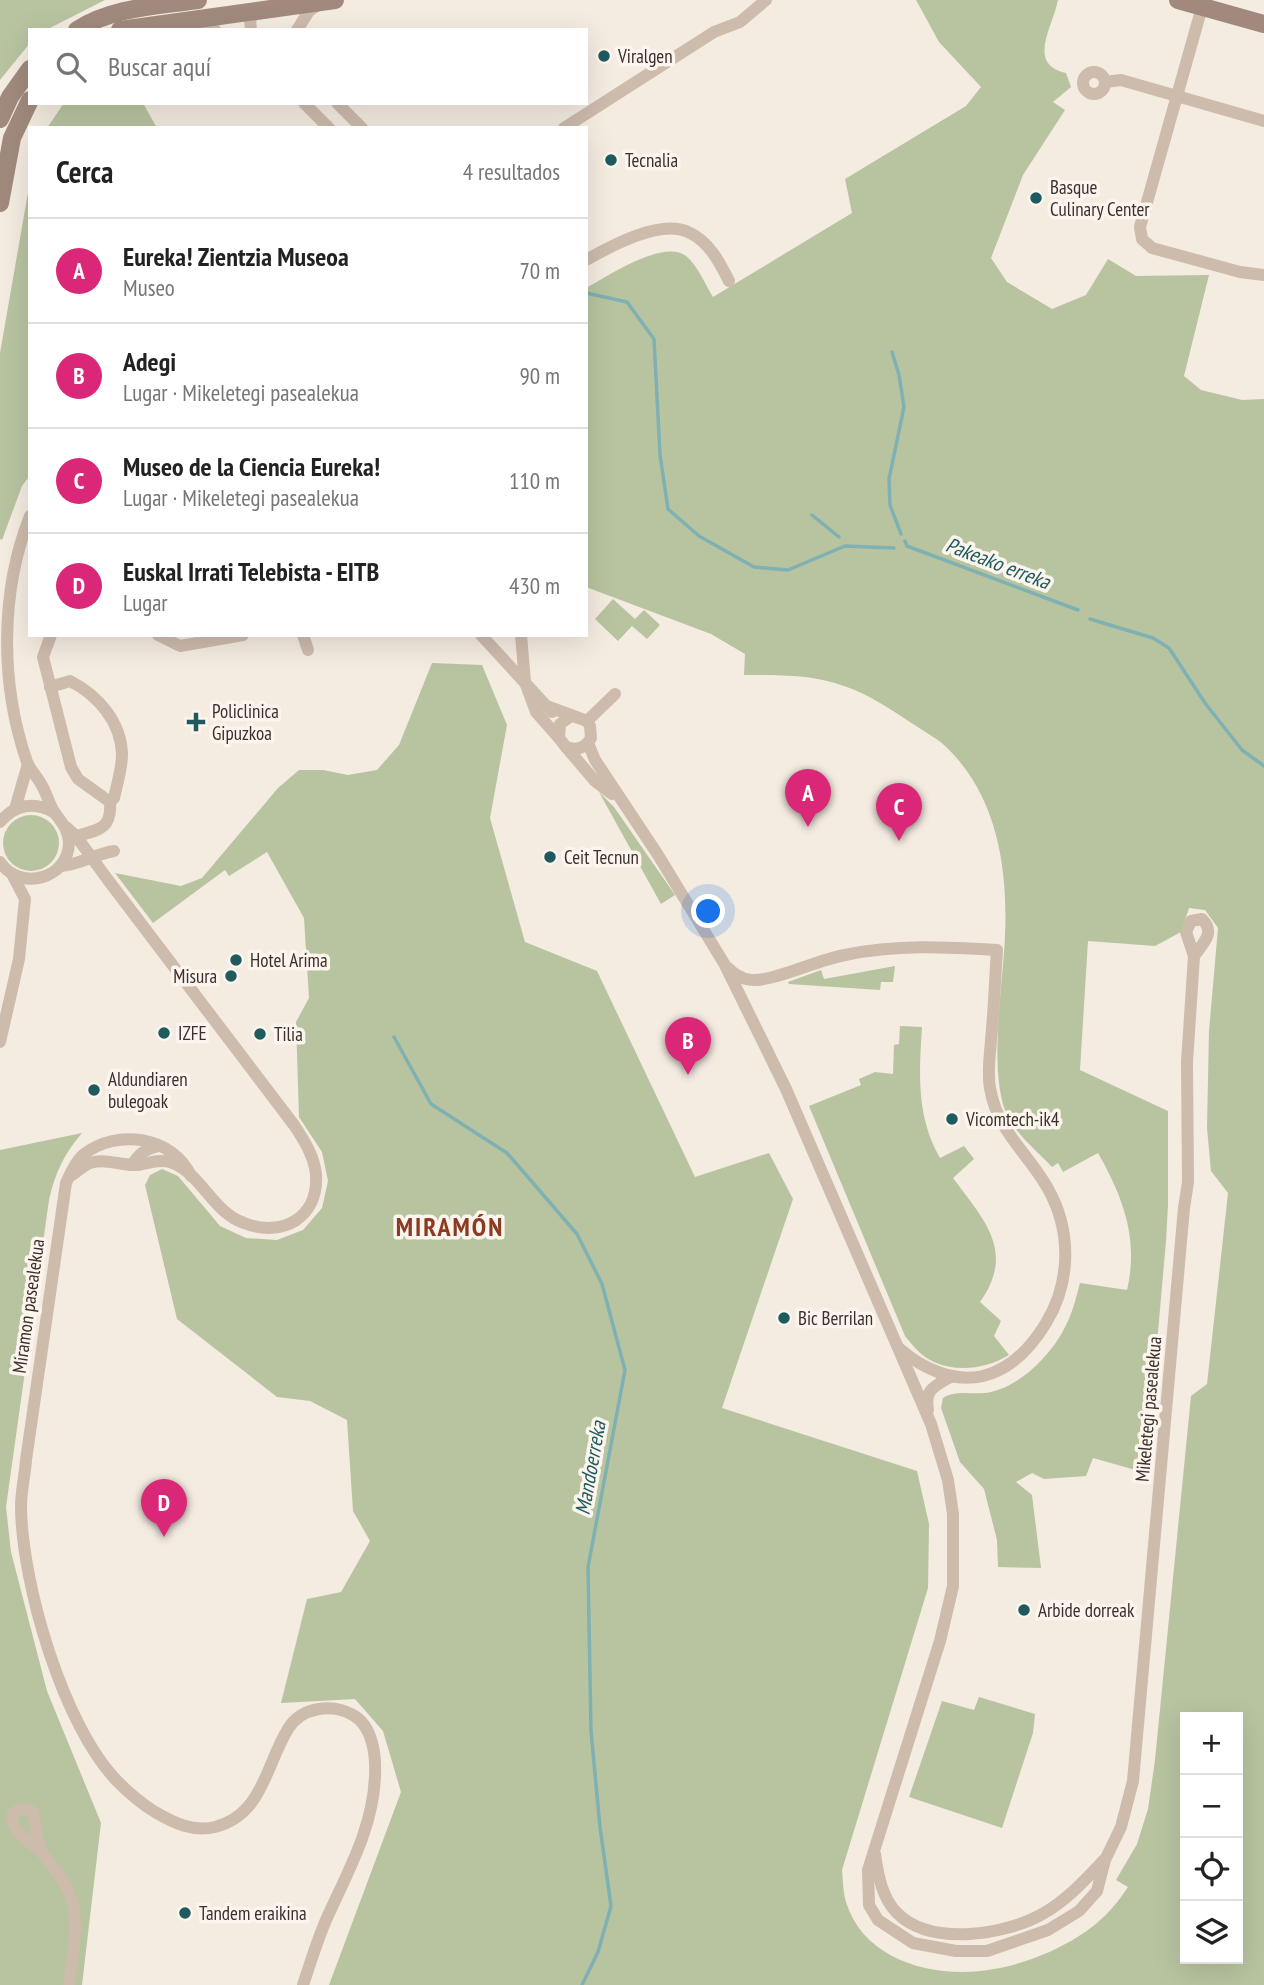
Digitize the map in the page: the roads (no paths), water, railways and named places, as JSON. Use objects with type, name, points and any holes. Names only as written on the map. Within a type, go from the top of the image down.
[{"type":"main road","points":[[80,28],[122,10],[198,0]]},
{"type":"main road","points":[[1178,0],[1204,2],[1263,17]]},
{"type":"main road","points":[[133,28],[328,1]]},
{"type":"main road","points":[[0,119],[10,97],[28,72]]},
{"type":"main road","points":[[0,204],[12,138],[28,104]]},
{"type":"street","points":[[251,28],[250,20],[254,11],[273,0]]},
{"type":"street","points":[[567,126],[721,29],[740,22],[766,0]]},
{"type":"street","points":[[298,28],[309,12],[328,1]]},
{"type":"street","points":[[1204,2],[1140,227],[1142,239],[1152,248],[1188,259],[1264,275]]},
{"type":"street","points":[[191,19],[211,28]]},
{"type":"street","points":[[1105,82],[1122,80],[1264,121]]},
{"type":"street","points":[[306,105],[327,126]]},
{"type":"street","points":[[339,105],[360,126]]},
{"type":"street","points":[[588,259],[655,230],[675,229],[688,232],[703,242],[718,258],[729,281]]},
{"type":"street","points":[[28,525],[23,549],[7,590],[2,640],[12,712],[27,764],[41,783],[55,813],[76,835],[295,1125],[312,1157],[316,1172],[312,1201],[306,1212],[285,1227],[257,1228],[228,1216],[191,1176],[178,1165],[167,1161],[132,1165],[105,1161],[88,1164],[69,1177]]},
{"type":"street","points":[[50,637],[43,657],[71,766],[78,779],[110,802]]},
{"type":"street","points":[[162,637],[180,646],[232,637]]},
{"type":"street","points":[[304,637],[308,650]]},
{"type":"street","name":"Mikeletegi pasealekua","points":[[483,637],[549,707],[566,720]]},
{"type":"street","name":"Mikeletegi pasealekua","points":[[521,637],[525,682],[536,712],[595,780],[621,800]]},
{"type":"street","points":[[50,687],[69,681],[84,688],[113,721],[122,757],[114,798],[110,802],[108,822],[99,830],[76,835]]},
{"type":"street","points":[[588,743],[578,749],[562,742],[566,720],[582,718],[587,721],[615,694]]},
{"type":"street","name":"Mikeletegi pasealekua","points":[[587,721],[591,732],[588,743],[595,760],[658,855],[725,965],[786,1090],[931,1424],[948,1480],[953,1514],[953,1586],[940,1642],[868,1870],[869,1905],[878,1920],[913,1943],[956,1951],[987,1951],[1048,1930],[1079,1911],[1097,1891],[1105,1860],[1121,1827],[1133,1781],[1188,1182],[1187,1062],[1194,956]]},
{"type":"street","points":[[15,809],[27,764]]},
{"type":"street","points":[[0,822],[15,809],[36,805],[55,813]]},
{"type":"street","points":[[4,867],[26,879],[43,877],[54,872],[69,847],[66,827]]},
{"type":"street","points":[[60,866],[77,865],[114,850]]},
{"type":"street","points":[[4,867],[25,899]]},
{"type":"street","points":[[0,1042],[19,959],[25,899],[43,877]]},
{"type":"street","name":"Mikeletegi pasealekua","points":[[725,965],[740,978],[757,981],[823,961],[872,950],[922,947],[997,950],[989,1071],[992,1099],[999,1120],[1047,1187],[1055,1204],[1063,1229],[1066,1253],[1061,1294],[1036,1340],[1019,1358],[994,1373],[977,1377],[952,1376],[924,1367],[897,1346]]},
{"type":"street","name":"Miramon pasealekua","points":[[160,1145],[136,1139],[96,1146],[81,1156],[69,1177],[61,1213],[21,1505],[24,1539],[43,1632],[75,1715],[92,1748],[117,1782],[147,1807],[172,1822],[193,1829],[215,1827],[232,1819],[252,1802],[263,1786],[289,1726],[304,1713],[334,1708],[347,1711],[358,1717],[367,1729],[373,1744],[376,1765],[375,1787],[368,1821],[359,1850],[325,1922],[303,1985]]},
{"type":"street","points":[[113,1162],[108,1149],[115,1141]]},
{"type":"street","points":[[132,1165],[146,1149],[160,1145],[180,1158],[191,1176]]},
{"type":"street","points":[[931,1424],[926,1398],[929,1391],[952,1376]]},
{"type":"street","name":"Mikeletegi pasealekua","points":[[874,1847],[882,1886],[898,1914],[915,1926],[951,1935],[997,1931],[1041,1915],[1084,1881],[1105,1860]]},
{"type":"street","points":[[40,1851],[69,1893],[74,1908],[69,1985]]},
{"type":"waterway","points":[[588,293],[627,302],[654,339],[660,455],[668,509],[699,536],[754,567],[788,570],[845,546],[894,548]]},
{"type":"waterway","points":[[892,352],[904,407],[889,479],[890,505],[901,534]]},
{"type":"waterway","points":[[812,515],[839,537]]},
{"type":"waterway","name":"Pakeako erreka","points":[[905,541],[907,546],[1078,610]]},
{"type":"waterway","name":"Pakeako erreka","points":[[1090,619],[1153,638],[1169,648],[1205,703],[1242,750],[1264,766]]},
{"type":"waterway","name":"Mandoerreka","points":[[394,1037],[431,1104],[507,1153],[577,1234],[602,1284],[625,1370],[588,1567],[591,1731],[611,1906],[598,1952],[582,1985]]},
{"type":"place","name":"Viralgen","points":[[604,56]]},
{"type":"place","name":"Tecnalia","points":[[611,160]]},
{"type":"place","name":"Basque Culinary Center","points":[[1036,198]]},
{"type":"place","name":"Policlinica Gipuzkoa","points":[[196,722]]},
{"type":"place","name":"Eureka! Zientzia Museoa","points":[[808,827]]},
{"type":"place","name":"Museo de la Ciencia Eureka!","points":[[899,841]]},
{"type":"place","name":"Ceit Tecnun","points":[[550,857]]},
{"type":"place","name":"Hotel Arima","points":[[236,960]]},
{"type":"place","name":"Misura","points":[[231,976]]},
{"type":"place","name":"IZFE","points":[[164,1033]]},
{"type":"place","name":"Tilia","points":[[260,1034]]},
{"type":"place","name":"Adegi","points":[[688,1075]]},
{"type":"place","name":"Aldundiaren bulegoak","points":[[94,1090]]},
{"type":"place","name":"Vicomtech-ik4","points":[[952,1119]]},
{"type":"place","name":"Bic Berrilan","points":[[784,1318]]},
{"type":"place","name":"Euskal Irrati Telebista - EITB","points":[[164,1537]]},
{"type":"place","name":"Arbide dorreak","points":[[1024,1610]]},
{"type":"place","name":"Tandem eraikina","points":[[185,1913]]},
{"type":"district","name":"MIRAMÓN","points":[[450,1226]]}]
